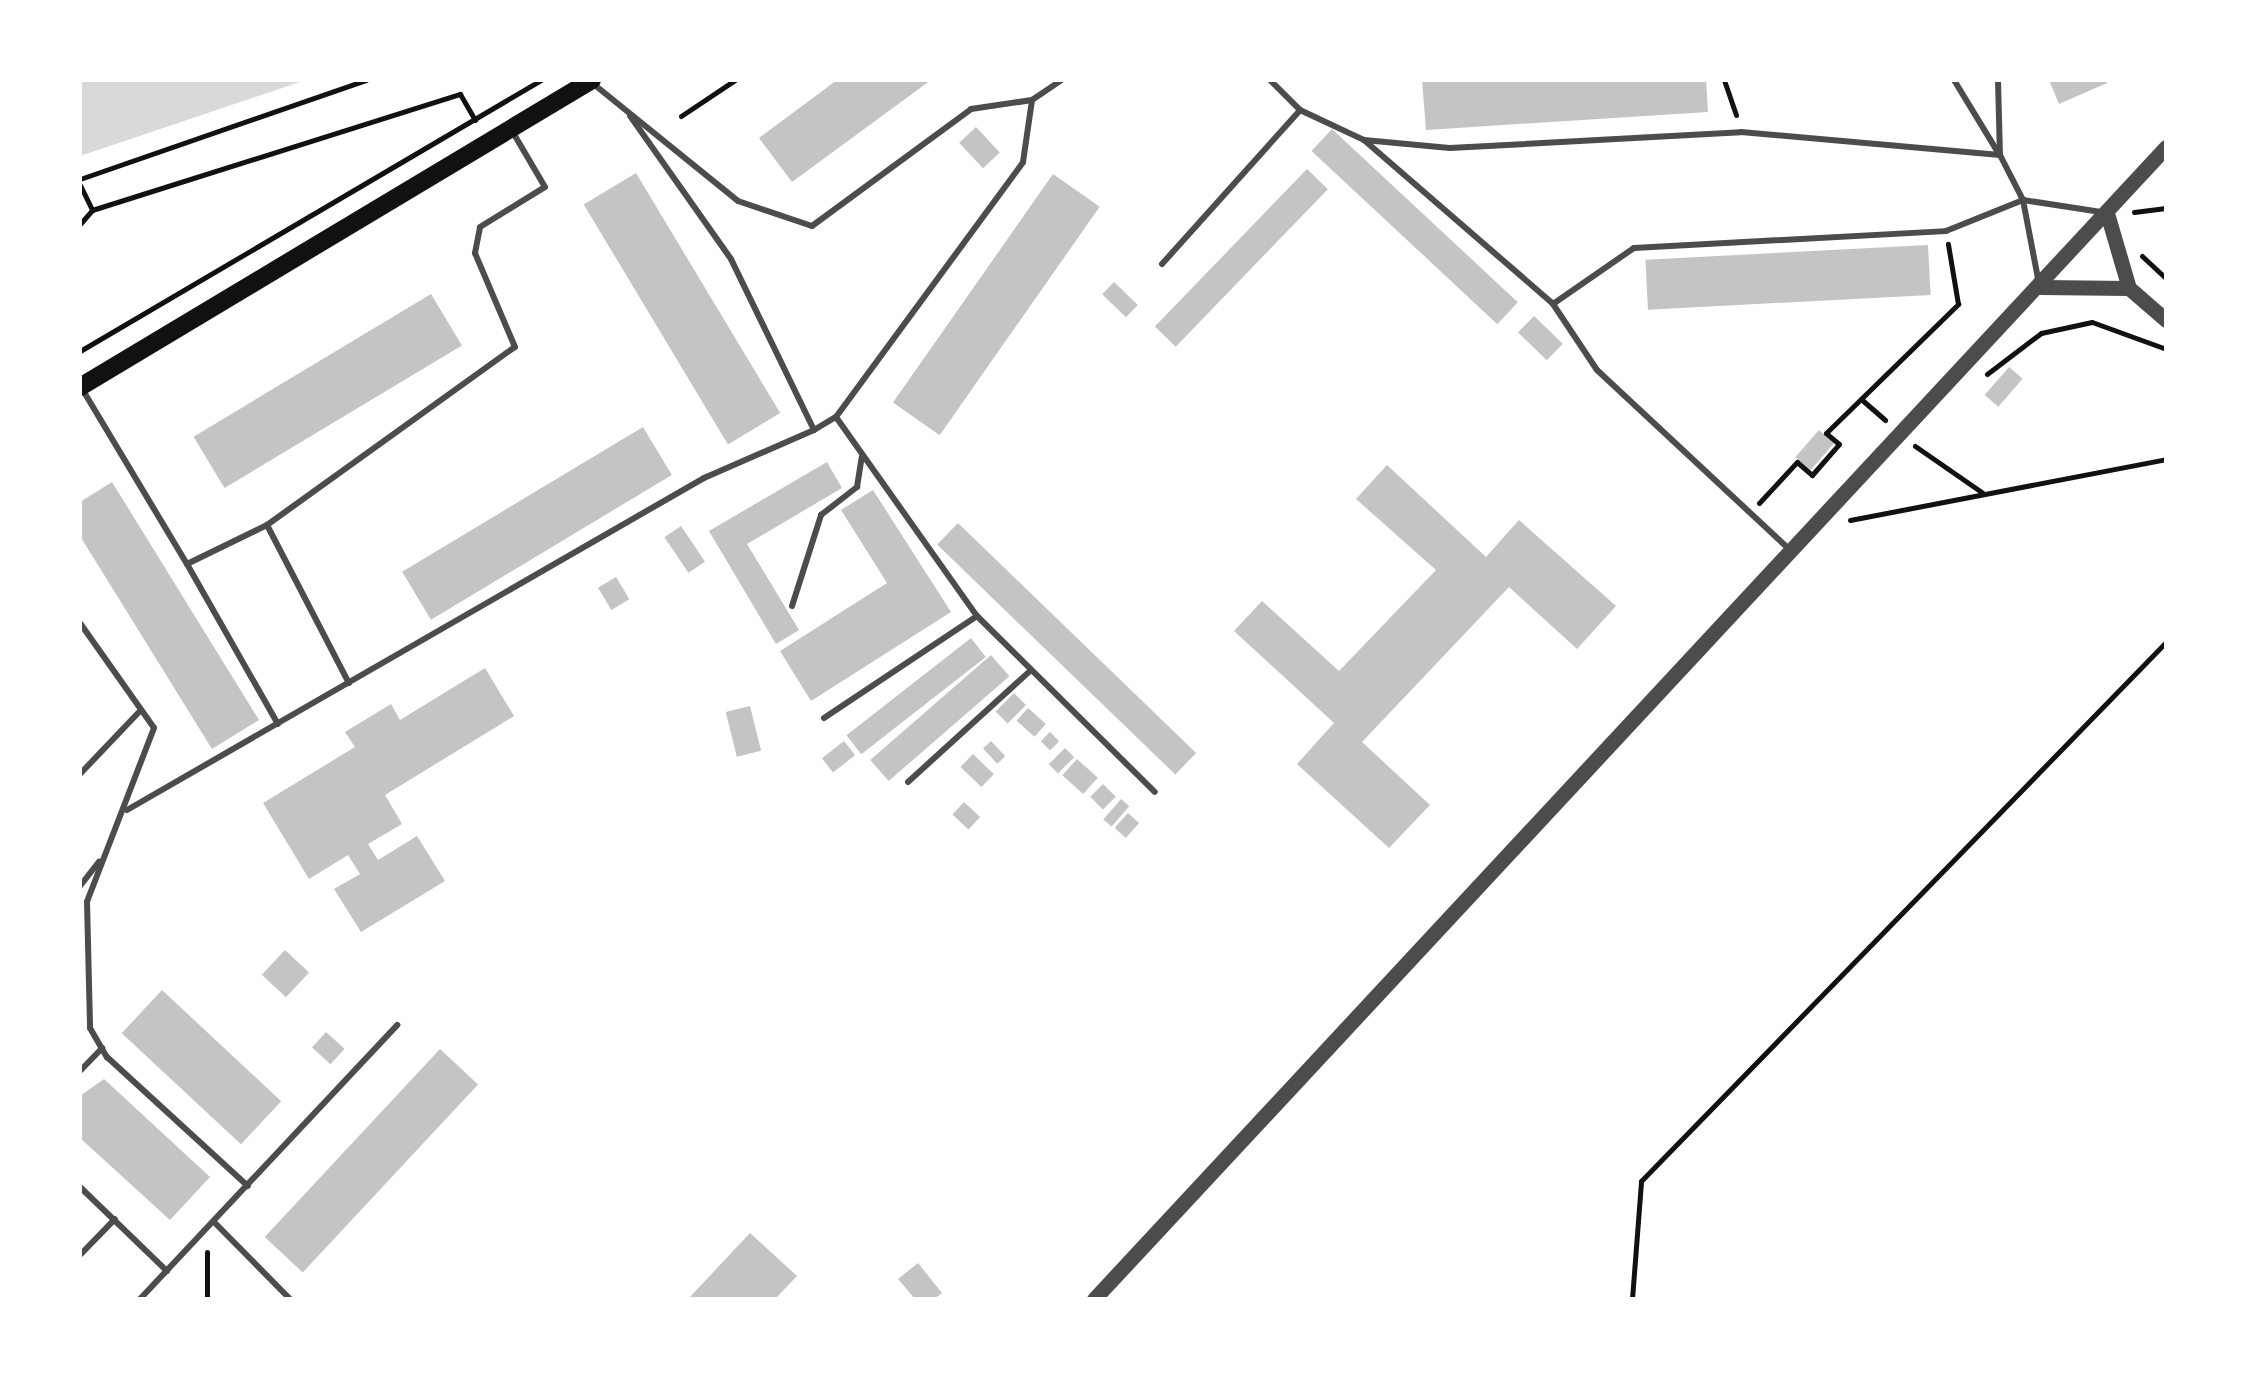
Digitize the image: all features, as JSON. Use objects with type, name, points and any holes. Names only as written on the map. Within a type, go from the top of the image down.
[{"type":"main road","points":[[80,386],[591,81]]},
{"type":"street","points":[[1094,1299],[1898,431],[2040,287],[2166,147]]},
{"type":"street","points":[[2107,213],[2129,288],[2166,320]]},
{"type":"street","points":[[2040,287],[2129,288]]},
{"type":"lane","points":[[591,81],[738,201],[812,226],[971,108],[1032,100],[1062,80]]},
{"type":"lane","points":[[1270,80],[1300,110],[1364,140],[1553,304],[1596,370],[1790,550]]},
{"type":"lane","points":[[1954,80],[2023,200],[2040,287]]},
{"type":"lane","points":[[1998,80],[2000,155]]},
{"type":"lane","points":[[128,810],[704,478],[836,417],[1022,162],[1032,100]]},
{"type":"lane","points":[[1162,264],[1300,110]]},
{"type":"lane","points":[[630,116],[731,259],[814,430]]},
{"type":"lane","points":[[187,564],[266,525],[516,347],[475,252],[480,227],[544,186],[510,127]]},
{"type":"lane","points":[[1364,140],[1450,148],[1741,132],[2000,155]]},
{"type":"lane","points":[[1553,304],[1634,248],[1946,231],[2023,200],[2107,213]]},
{"type":"lane","points":[[80,386],[278,724]]},
{"type":"lane","points":[[836,417],[976,616],[1155,792]]},
{"type":"lane","points":[[792,606],[821,515],[857,487],[863,456]]},
{"type":"lane","points":[[266,525],[349,683]]},
{"type":"lane","points":[[824,718],[976,616]]},
{"type":"lane","points":[[80,623],[154,728],[128,810],[102,857],[80,886]]},
{"type":"lane","points":[[908,782],[1029,672]]},
{"type":"lane","points":[[80,774],[141,710]]},
{"type":"lane","points":[[102,857],[82,937],[88,1010],[102,1048],[248,1186]]},
{"type":"lane","points":[[80,1020],[88,1010]]},
{"type":"lane","points":[[140,1299],[216,1224],[398,1025]]},
{"type":"lane","points":[[80,1072],[102,1048]]},
{"type":"lane","points":[[80,1187],[167,1271]]},
{"type":"lane","points":[[80,1256],[114,1219]]},
{"type":"lane","points":[[216,1224],[290,1299]]},
{"type":"path","points":[[92,210],[80,182],[366,80]]},
{"type":"path","points":[[80,351],[541,80]]},
{"type":"path","points":[[681,116],[735,80]]},
{"type":"path","points":[[1724,80],[1741,132]]},
{"type":"path","points":[[80,224],[92,210],[460,94],[475,120]]},
{"type":"path","points":[[2143,196],[2126,215],[2166,208]]},
{"type":"path","points":[[1750,513],[1797,462],[1812,475],[1839,444],[1826,433],[1958,304],[1946,231]]},
{"type":"path","points":[[2131,245],[2166,278]]},
{"type":"path","points":[[1978,383],[2041,333],[2092,322],[2166,350]]},
{"type":"path","points":[[1861,399],[1914,446],[1982,493]]},
{"type":"path","points":[[1902,458],[1926,433]]},
{"type":"path","points":[[1853,509],[1841,521],[2166,459]]},
{"type":"path","points":[[1632,1299],[1642,1180],[2166,642]]},
{"type":"path","points":[[206,1232],[207,1299]]},
{"type":"shaded area","points":[[80,80],[306,80],[80,156]]},
{"type":"building","points":[[837,80],[931,80],[792,182],[759,138]]},
{"type":"building","points":[[1422,80],[1706,80],[1708,112],[1426,130]]},
{"type":"building","points":[[2049,80],[2106,80],[2107,83],[2059,104]]},
{"type":"building","points":[[976,127],[1000,153],[983,168],[959,143]]},
{"type":"building","points":[[1332,129],[1518,302],[1497,324],[1312,151]]},
{"type":"building","points":[[1307,169],[1328,189],[1176,347],[1155,327]]},
{"type":"building","points":[[636,173],[780,413],[728,444],[584,204]]},
{"type":"building","points":[[1053,174],[1100,207],[940,435],[893,403]]},
{"type":"building","points":[[1928,245],[1931,295],[1648,310],[1645,260]]},
{"type":"building","points":[[1114,282],[1138,305],[1126,317],[1102,294]]},
{"type":"building","points":[[431,294],[462,345],[224,488],[194,437]]},
{"type":"building","points":[[1534,316],[1563,344],[1547,360],[1518,333]]},
{"type":"building","points":[[2009,367],[2023,379],[1998,407],[1985,395]]},
{"type":"building","points":[[643,427],[672,475],[431,620],[402,572]]},
{"type":"building","points":[[1819,430],[1834,443],[1810,470],[1795,457]]},
{"type":"building","points":[[827,462],[842,488],[747,544],[799,630],[776,644],[709,531]]},
{"type":"building","points":[[1387,465],[1486,557],[1519,520],[1616,606],[1577,649],[1509,587],[1362,742],[1430,805],[1389,848],[1297,764],[1334,723],[1234,631],[1262,601],[1339,671],[1436,570],[1356,499]]},
{"type":"building","points":[[112,482],[259,720],[212,749],[80,536],[80,502]]},
{"type":"building","points":[[873,490],[951,612],[811,701],[780,651],[887,583],[841,510]]},
{"type":"building","points":[[958,523],[1196,753],[1175,775],[937,545]]},
{"type":"building","points":[[681,526],[705,562],[688,573],[664,537]]},
{"type":"building","points":[[616,577],[629,599],[611,610],[598,588]]},
{"type":"building","points":[[971,638],[986,657],[861,754],[846,735]]},
{"type":"building","points":[[991,655],[1009,676],[889,781],[870,760]]},
{"type":"building","points":[[485,668],[514,716],[385,795],[402,824],[368,844],[378,860],[417,836],[445,881],[361,932],[334,889],[360,874],[348,855],[309,879],[263,803],[355,747],[345,732],[391,704],[400,720]]},
{"type":"building","points":[[1014,693],[1026,705],[1008,723],[996,711]]},
{"type":"building","points":[[750,706],[761,751],[737,757],[726,712]]},
{"type":"building","points":[[1028,708],[1046,724],[1034,737],[1017,721]]},
{"type":"building","points":[[1050,732],[1059,741],[1050,750],[1041,741]]},
{"type":"building","points":[[844,741],[855,755],[833,772],[822,758]]},
{"type":"building","points":[[991,741],[1005,756],[997,764],[983,749]]},
{"type":"building","points":[[1065,748],[1074,757],[1058,773],[1049,764]]},
{"type":"building","points":[[973,754],[994,774],[981,787],[960,767]]},
{"type":"building","points":[[1077,759],[1098,778],[1083,794],[1062,775]]},
{"type":"building","points":[[1103,784],[1116,797],[1103,809],[1090,797]]},
{"type":"building","points":[[1121,799],[1129,806],[1112,827],[1103,819]]},
{"type":"building","points":[[964,802],[980,817],[968,829],[952,814]]},
{"type":"building","points":[[1128,813],[1139,823],[1126,838],[1115,828]]},
{"type":"building","points":[[285,950],[309,973],[286,997],[262,975]]},
{"type":"building","points":[[162,990],[281,1101],[241,1144],[122,1033]]},
{"type":"building","points":[[326,1032],[345,1049],[331,1064],[312,1048]]},
{"type":"building","points":[[440,1049],[478,1084],[303,1272],[265,1237]]},
{"type":"building","points":[[104,1079],[210,1177],[170,1220],[80,1138],[80,1096]]},
{"type":"building","points":[[750,1233],[797,1276],[775,1299],[688,1299]]},
{"type":"building","points":[[918,1263],[942,1293],[934,1299],[915,1299],[898,1279]]}]
